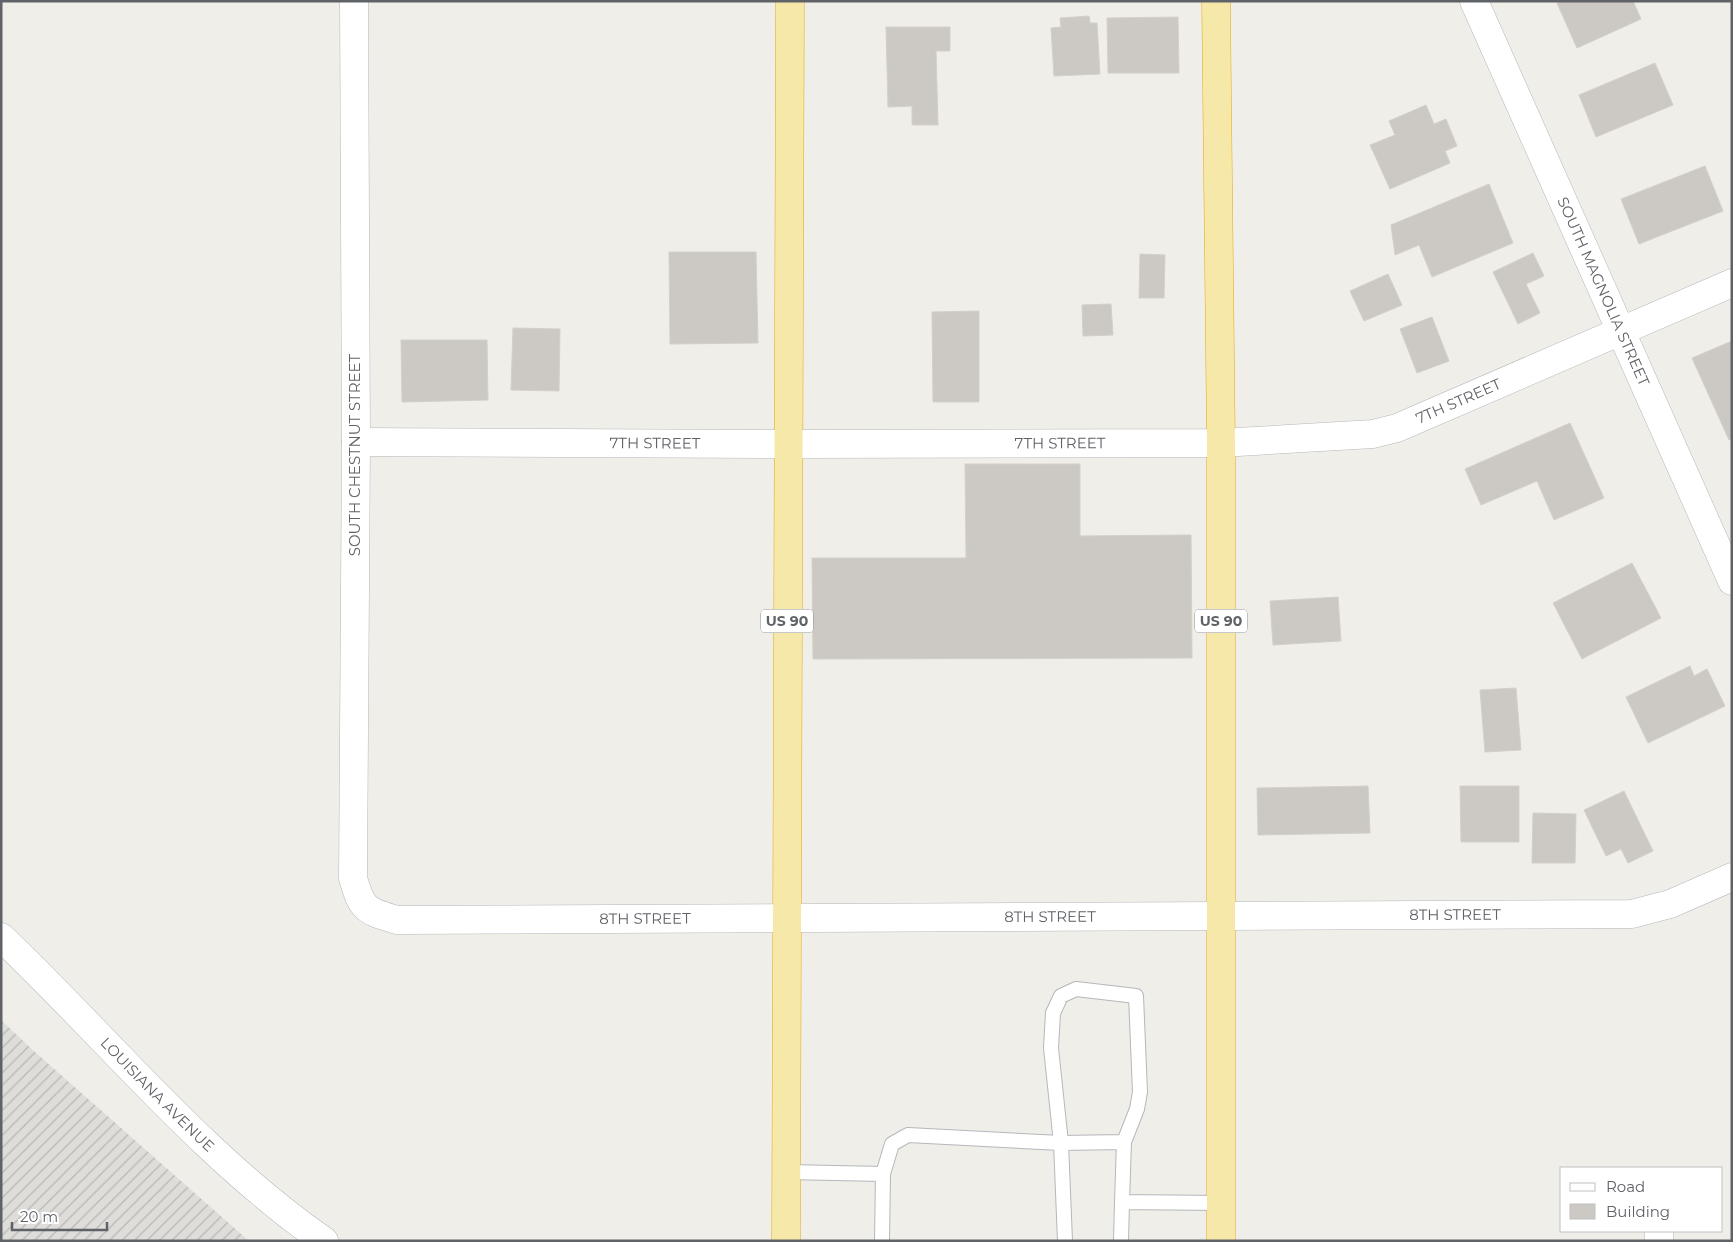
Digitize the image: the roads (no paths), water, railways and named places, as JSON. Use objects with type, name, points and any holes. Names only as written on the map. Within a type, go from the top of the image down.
[{"type":"highway","name":"US 90","points":[[786,1241],[790,1]]},
{"type":"highway","name":"US 90","points":[[1216,1],[1221,443],[1221,1241]]},
{"type":"street","name":"SOUTH CHESTNUT STREET","points":[[354,1],[356,442],[353,878],[358,897],[364,906]]},
{"type":"street","name":"SOUTH MAGNOLIA STREET","points":[[1474,1],[1732,581]]},
{"type":"street","name":"7TH STREET","points":[[356,442],[788,444],[1221,443],[1373,434],[1397,428],[1732,283]]},
{"type":"street","name":"8TH STREET","points":[[364,906],[377,914],[397,920],[1632,914],[1670,904],[1732,877]]},
{"type":"street","name":"LOUISIANA AVENUE","points":[[1,937],[122,1060],[244,1179],[324,1241]]},
{"type":"lane","points":[[1066,1241],[1061,1143],[1051,1048],[1053,1013],[1061,996],[1076,989],[1136,996],[1140,1092],[1137,1109],[1124,1142],[1121,1241]]},
{"type":"lane","points":[[882,1241],[883,1174],[892,1144],[908,1135],[1061,1143],[1124,1142]]},
{"type":"lane","points":[[786,1172],[883,1174]]},
{"type":"lane","points":[[1122,1202],[1221,1203]]}]
